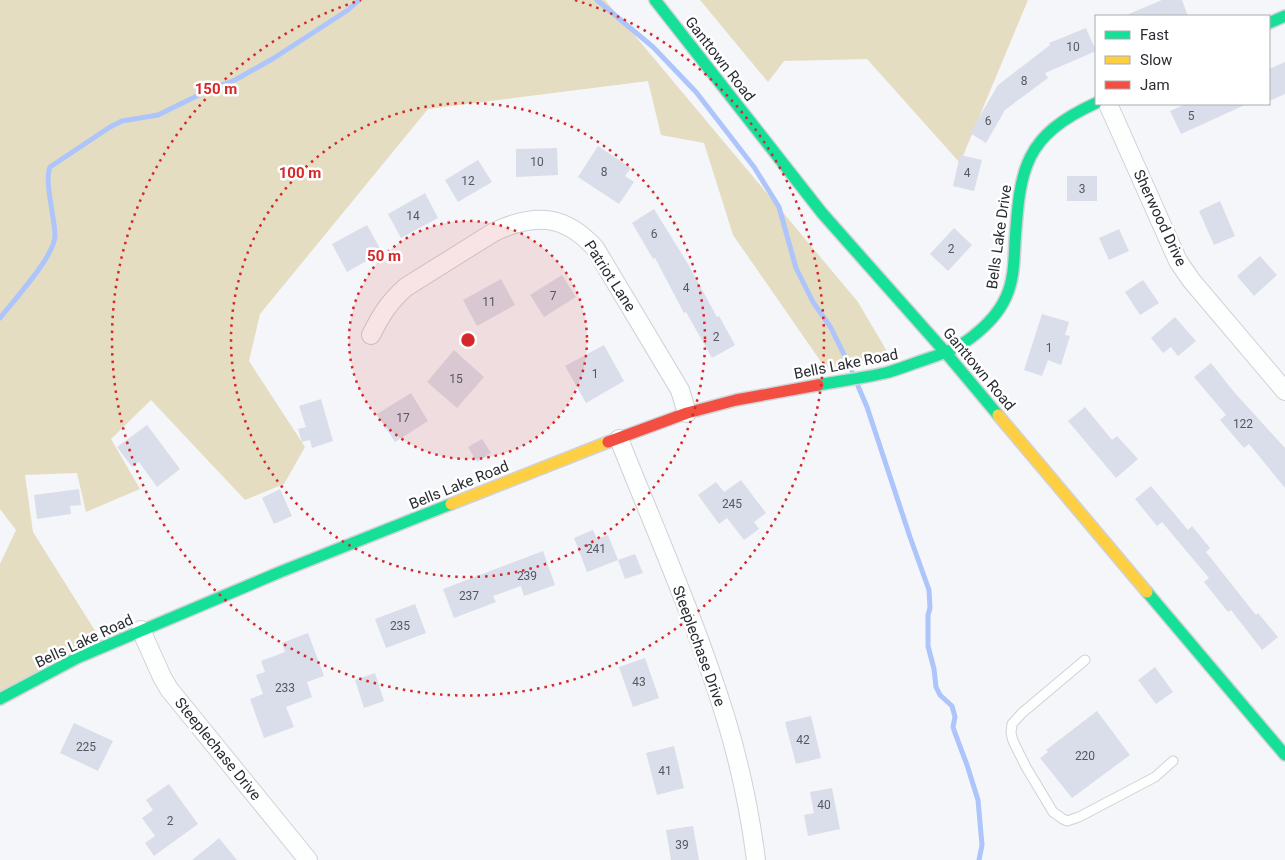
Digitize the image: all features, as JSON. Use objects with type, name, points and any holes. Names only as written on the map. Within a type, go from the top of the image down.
[{"type":"street","name":"Ganttown Road","points":[[655,0],[822,213],[946,353],[1285,755]]},
{"type":"street","points":[[1270,23],[1285,16]]},
{"type":"street","name":"Bells Lake Drive","points":[[946,353],[971,338],[994,316],[1006,298],[1014,264],[1018,199],[1024,170],[1030,154],[1041,139],[1055,126],[1074,113],[1095,103]]},
{"type":"street","name":"Sherwood Drive","points":[[1108,105],[1178,261],[1191,280],[1285,391]]},
{"type":"street","name":"Patriot Lane","points":[[371,335],[384,310],[406,287],[494,232],[520,222],[533,219],[548,219],[566,224],[577,230],[595,248],[680,390],[687,414]]},
{"type":"street","name":"Bells Lake Road","points":[[0,700],[77,658],[280,572],[687,414],[736,400],[869,376],[910,366],[946,353]]},
{"type":"street","name":"Steeplechase Drive","points":[[619,439],[716,688],[735,750],[756,860]]},
{"type":"street","name":"Steeplechase Drive","points":[[141,630],[162,677],[169,688],[308,860]]},
{"type":"lane","points":[[1085,660],[1022,713],[1012,724],[1011,733],[1013,741],[1053,812],[1062,820],[1068,821],[1079,817],[1155,777],[1173,761]]},
{"type":"shaded area","points":[[0,0],[605,0],[858,302],[891,358],[826,369],[733,235],[704,143],[661,135],[648,81],[428,109],[260,314],[249,361],[305,447],[284,484],[245,500],[151,400],[111,439],[140,489],[86,512],[77,473],[25,475],[33,532],[99,637],[0,692],[0,564],[16,530],[0,509]]},
{"type":"shaded area","points":[[700,0],[1028,0],[960,163],[867,59],[784,61],[768,82]]},
{"type":"building","points":[[1162,0],[1182,0],[1188,15],[1126,15]]},
{"type":"building","points":[[1086,28],[1095,51],[1045,73],[1048,78],[1005,110],[986,143],[970,133],[998,85],[1050,45],[1049,43]]},
{"type":"building","points":[[1285,62],[1285,94],[1270,101],[1270,69]]},
{"type":"building","points":[[1184,105],[1245,105],[1181,134],[1170,111]]},
{"type":"building","points":[[598,146],[631,168],[625,176],[634,182],[619,204],[578,177]]},
{"type":"building","points":[[557,148],[558,175],[516,177],[516,149]]},
{"type":"building","points":[[960,155],[982,160],[974,191],[953,186]]},
{"type":"building","points":[[478,160],[492,182],[458,202],[445,180]]},
{"type":"building","points":[[1067,176],[1097,176],[1097,201],[1067,201]]},
{"type":"building","points":[[425,193],[438,218],[401,238],[388,214]]},
{"type":"building","points":[[1220,201],[1235,236],[1214,245],[1199,211]]},
{"type":"building","points":[[654,209],[735,345],[712,358],[686,312],[684,313],[655,258],[653,259],[632,223]]},
{"type":"building","points":[[367,225],[382,252],[347,272],[332,244]]},
{"type":"building","points":[[954,228],[972,245],[948,271],[930,254]]},
{"type":"building","points":[[1119,229],[1129,251],[1109,260],[1099,238]]},
{"type":"building","points":[[1260,256],[1277,275],[1254,296],[1237,276]]},
{"type":"building","points":[[562,275],[576,297],[544,317],[530,295]]},
{"type":"building","points":[[501,279],[515,305],[477,326],[463,300]]},
{"type":"building","points":[[1143,280],[1159,303],[1140,315],[1125,292]]},
{"type":"building","points":[[1042,314],[1069,322],[1065,335],[1070,336],[1061,365],[1048,360],[1042,376],[1024,370]]},
{"type":"building","points":[[1175,317],[1196,341],[1178,356],[1171,347],[1163,353],[1151,338]]},
{"type":"building","points":[[604,345],[624,381],[586,403],[565,366]]},
{"type":"building","points":[[454,350],[484,377],[457,408],[427,382]]},
{"type":"building","points":[[1211,363],[1234,392],[1285,448],[1285,488],[1249,444],[1244,448],[1220,420],[1226,415],[1194,377]]},
{"type":"building","points":[[411,393],[428,421],[395,442],[377,414]]},
{"type":"building","points":[[321,399],[333,441],[312,448],[310,440],[302,442],[298,429],[306,427],[299,406]]},
{"type":"building","points":[[1085,407],[1112,440],[1117,436],[1138,459],[1116,478],[1068,421]]},
{"type":"building","points":[[147,425],[180,469],[157,487],[139,462],[132,467],[117,447]]},
{"type":"building","points":[[482,439],[491,453],[477,462],[468,447]]},
{"type":"building","points":[[741,480],[766,513],[754,522],[759,529],[744,540],[727,518],[719,524],[698,495],[716,482],[724,492]]},
{"type":"building","points":[[1151,486],[1188,530],[1192,526],[1210,548],[1206,552],[1256,615],[1258,613],[1278,637],[1262,650],[1231,610],[1228,612],[1204,582],[1209,578],[1162,522],[1157,526],[1135,499]]},
{"type":"building","points":[[79,489],[81,505],[70,506],[71,514],[37,519],[34,495]]},
{"type":"building","points":[[280,489],[292,516],[274,524],[262,498]]},
{"type":"building","points":[[593,530],[597,539],[608,535],[618,560],[587,572],[574,538]]},
{"type":"building","points":[[543,551],[555,585],[524,596],[521,586],[493,596],[496,602],[454,618],[443,589]]},
{"type":"building","points":[[635,554],[643,573],[625,579],[618,560]]},
{"type":"building","points":[[415,604],[426,633],[386,648],[375,619]]},
{"type":"building","points":[[308,633],[324,676],[307,682],[312,697],[286,707],[294,727],[264,738],[250,699],[263,694],[256,675],[265,672],[261,661],[285,652],[282,643]]},
{"type":"building","points":[[645,658],[659,698],[633,707],[619,667]]},
{"type":"building","points":[[1155,667],[1173,692],[1156,704],[1138,680]]},
{"type":"building","points":[[375,673],[384,701],[364,708],[355,680]]},
{"type":"building","points":[[1097,711],[1130,755],[1072,798],[1040,758],[1048,752],[1046,750]]},
{"type":"building","points":[[811,716],[821,758],[796,764],[785,722]]},
{"type":"building","points":[[74,723],[113,741],[98,771],[60,753]]},
{"type":"building","points":[[674,746],[684,788],[657,795],[646,753]]},
{"type":"building","points":[[169,784],[198,824],[154,856],[145,843],[155,836],[142,818],[153,810],[146,800]]},
{"type":"building","points":[[832,788],[840,829],[808,836],[804,815],[814,813],[810,792]]},
{"type":"building","points":[[693,826],[699,860],[671,860],[666,830]]},
{"type":"building","points":[[219,838],[237,860],[192,860],[212,844]]},
{"type":"waterway","points":[[0,318],[41,266],[53,245],[55,228],[48,182],[50,167],[122,121],[158,115],[211,89],[235,80],[274,58],[348,10],[359,0]]},
{"type":"waterway","points":[[597,0],[653,47],[696,92],[754,167],[779,207],[796,268],[813,302],[831,328],[852,371]]},
{"type":"waterway","points":[[858,386],[867,407],[929,590],[928,646],[936,687],[940,695],[952,706],[955,717],[953,727],[978,800],[982,845],[979,860]]},
{"type":"traffic: fast","points":[[655,0],[822,213],[946,353],[998,415]]},
{"type":"traffic: fast","points":[[1270,23],[1285,16]]},
{"type":"traffic: fast","points":[[818,385],[885,373],[948,351],[972,337],[987,324],[1003,303],[1011,284],[1020,194],[1030,157],[1040,142],[1054,128],[1072,115],[1095,104]]},
{"type":"traffic: fast","points":[[0,699],[77,658],[280,572],[451,504]]},
{"type":"traffic: fast","points":[[1147,592],[1285,755]]},
{"type":"traffic: slow","points":[[998,415],[1147,592]]},
{"type":"traffic: slow","points":[[451,504],[608,442]]},
{"type":"traffic: jam","points":[[608,442],[687,413],[736,400],[818,385]]}]
